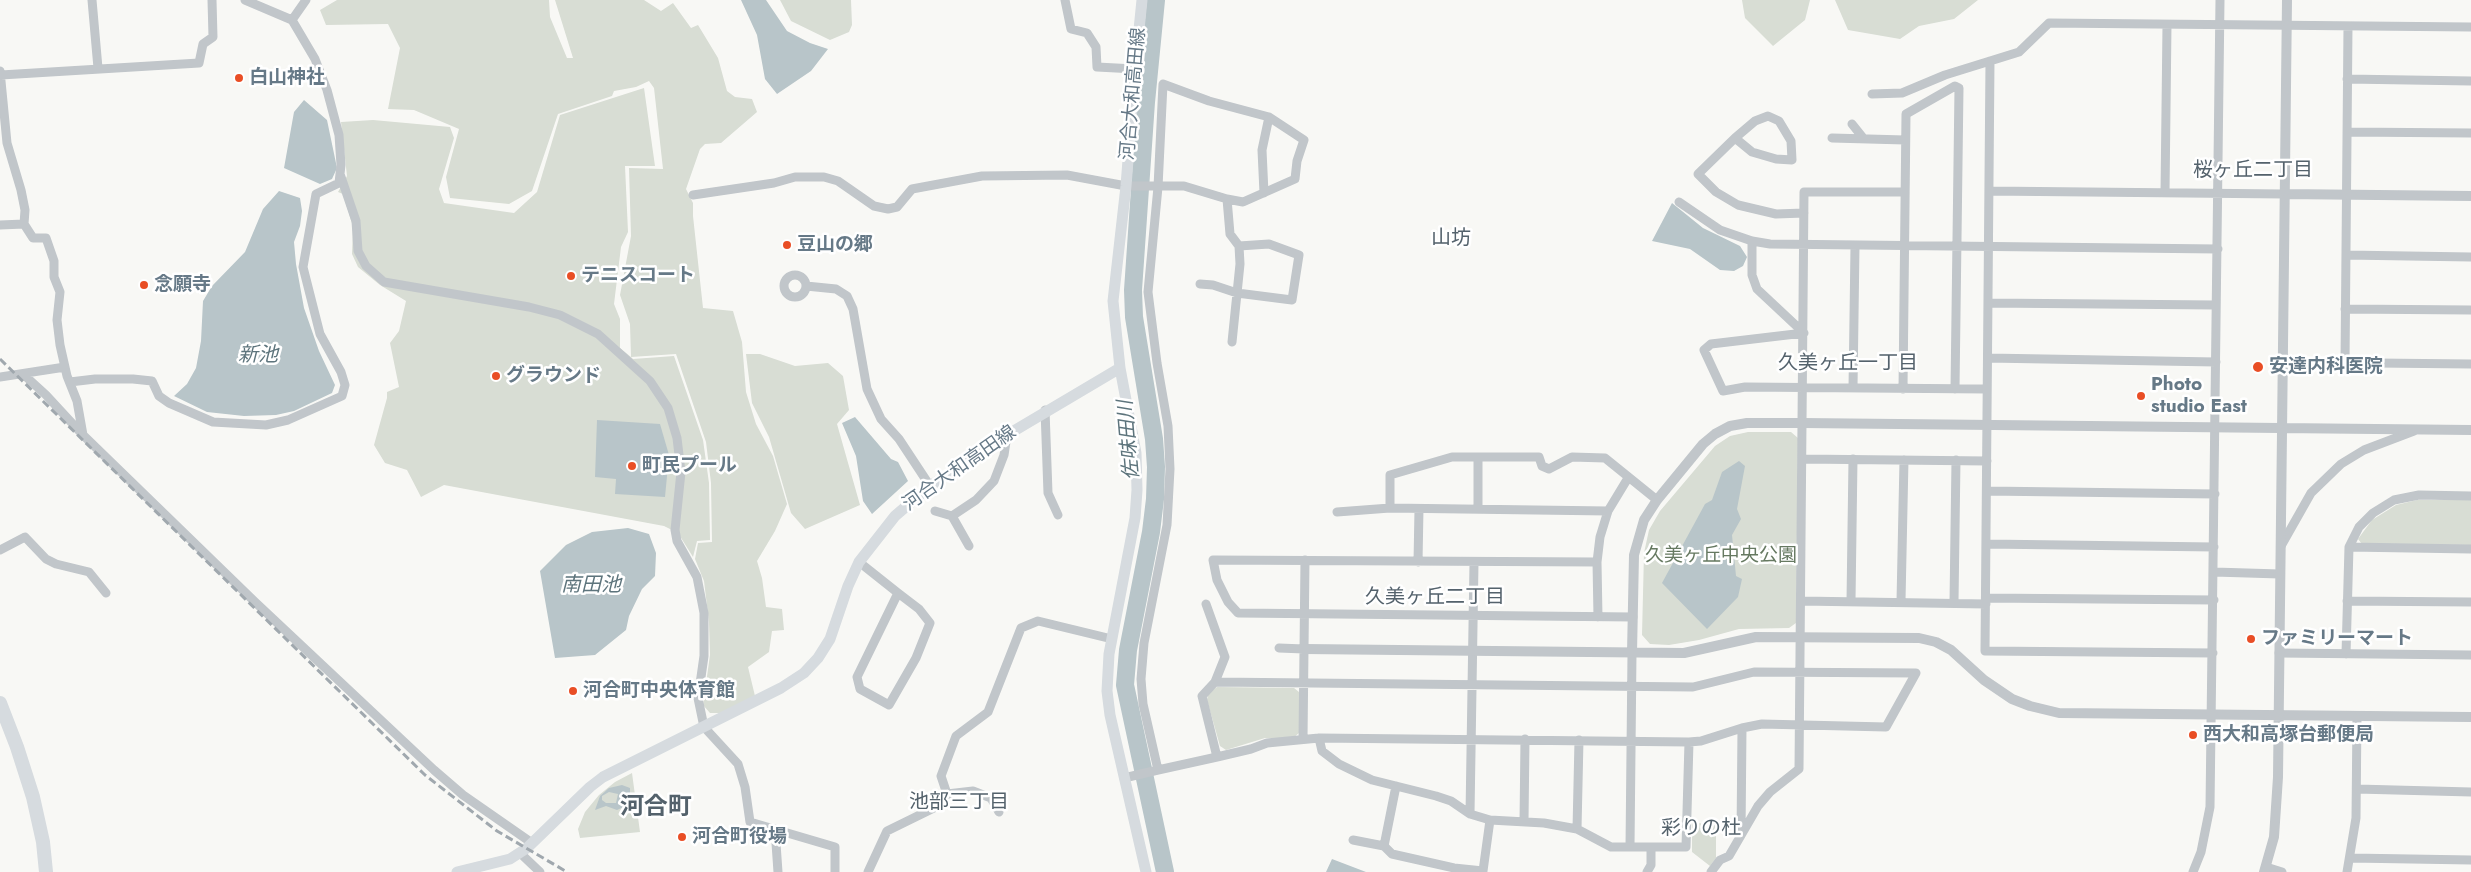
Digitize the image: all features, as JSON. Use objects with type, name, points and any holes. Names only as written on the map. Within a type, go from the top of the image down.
[{"type":"main road","name":"河合大和高田線","points":[[1142,0],[1126,186],[1113,300],[1120,368],[1136,453],[1137,490],[1135,518],[1112,638],[1107,691],[1110,715],[1146,872]]},
{"type":"main road","name":"河合大和高田線","points":[[456,872],[500,863],[520,853],[603,777],[781,688],[804,673],[818,658],[830,639],[848,586],[859,562],[895,516],[930,486],[1045,410],[1120,368]]},
{"type":"main road","points":[[0,703],[33,797],[46,872]]},
{"type":"street","points":[[92,0],[98,68]]},
{"type":"street","points":[[82,434],[78,401],[70,382],[59,337],[60,292],[54,277],[54,261],[46,238],[33,238],[24,224],[25,210],[21,190],[7,143],[1,77],[98,68],[199,63],[204,44],[213,37],[212,0]]},
{"type":"street","points":[[70,382],[95,379],[152,381],[159,396],[169,403],[213,422],[266,425],[288,420],[342,396],[345,385],[341,372],[320,334],[303,267],[316,194],[339,183],[339,135],[327,90],[315,59],[292,20],[245,0]]},
{"type":"street","points":[[292,20],[306,0]]},
{"type":"street","points":[[1065,0],[1071,29],[1087,33],[1096,47],[1097,67],[1135,69]]},
{"type":"street","points":[[2193,872],[2207,830],[2210,807],[2213,715],[2220,0]]},
{"type":"street","points":[[2282,872],[2265,870],[2276,816],[2287,0]]},
{"type":"street","points":[[1872,94],[1902,93],[1945,75],[2019,52],[2049,23],[2471,27]]},
{"type":"street","points":[[2165,193],[2167,25]]},
{"type":"street","points":[[2345,363],[2348,26]]},
{"type":"street","points":[[1990,61],[1985,651],[2214,653]]},
{"type":"street","points":[[2347,79],[2471,81]]},
{"type":"street","points":[[693,195],[774,183],[795,177],[824,177],[838,181],[874,206],[888,209],[897,207],[912,189],[964,178],[1067,175],[1126,186],[1158,187],[1184,186],[1226,199],[1243,202],[1295,179],[1297,161],[1304,140],[1269,117],[1209,101],[1163,84],[1158,187],[1148,292],[1156,363],[1168,426],[1170,469],[1167,525],[1144,643],[1141,679],[1144,704],[1158,770]]},
{"type":"street","points":[[1903,389],[1906,114],[1955,86],[1959,88],[1955,389]]},
{"type":"street","points":[[1735,138],[1752,152],[1776,159],[1792,160],[1791,141],[1779,121],[1768,116],[1755,121],[1735,138],[1698,174],[1716,192],[1738,205],[1776,214],[1804,213]]},
{"type":"street","points":[[1264,193],[1262,150],[1269,117]]},
{"type":"street","points":[[1852,124],[1864,139]]},
{"type":"street","points":[[2347,132],[2471,134]]},
{"type":"street","points":[[1832,138],[1905,140]]},
{"type":"street","points":[[340,174],[356,221],[358,251],[366,266],[384,282],[560,315],[598,334],[650,381],[668,408],[677,438],[681,472],[675,530],[677,541],[697,577],[704,613],[704,656],[698,698],[704,727],[738,764],[745,787],[750,822],[835,847],[835,872]]},
{"type":"street","points":[[1989,191],[2471,196]]},
{"type":"street","points":[[1711,872],[1720,860],[1729,856],[1758,806],[1770,792],[1799,769],[1804,387],[1804,192],[1904,192]]},
{"type":"street","points":[[1226,199],[1230,234],[1239,246],[1240,264],[1232,342]]},
{"type":"street","points":[[1679,202],[1720,230],[1752,241],[1855,246],[2218,249]]},
{"type":"street","points":[[0,225],[24,224]]},
{"type":"street","points":[[1752,241],[1752,275],[1757,289],[1804,333]]},
{"type":"street","points":[[1200,284],[1213,285],[1237,293],[1292,300],[1299,255],[1270,244],[1239,246]]},
{"type":"street","points":[[1853,388],[1855,246]]},
{"type":"street","points":[[2346,255],[2471,257]]},
{"type":"street","points":[[806,286],[836,289],[847,296],[853,309],[867,389],[881,419],[900,439],[930,486]]},
{"type":"street","points":[[1988,303],[2216,305]]},
{"type":"street","points":[[2345,309],[2471,310]]},
{"type":"street","points":[[1804,333],[1711,344],[1704,350],[1723,391],[1745,387],[1987,389]]},
{"type":"street","points":[[1988,358],[2216,362]]},
{"type":"street","points":[[2282,362],[2471,364]]},
{"type":"street","points":[[0,377],[66,367]]},
{"type":"street","points":[[23,374],[46,395],[82,434],[414,752],[463,795],[532,843]]},
{"type":"street","points":[[1045,410],[1048,493],[1058,515]]},
{"type":"street","points":[[1630,847],[1634,556],[1637,538],[1644,520],[1657,500],[1703,444],[1723,430],[1747,423],[1803,423],[2471,430]]},
{"type":"street","points":[[2281,546],[2312,493],[2336,468],[2364,450],[2416,430]]},
{"type":"street","points":[[952,516],[976,500],[994,480],[1004,455],[1007,435]]},
{"type":"street","points":[[1390,508],[1390,474],[1452,457],[1539,457],[1542,466],[1549,469],[1572,457],[1605,458],[1657,500]]},
{"type":"street","points":[[1478,457],[1478,509]]},
{"type":"street","points":[[1803,459],[1987,461]]},
{"type":"street","points":[[1851,600],[1853,459]]},
{"type":"street","points":[[1901,601],[1904,460]]},
{"type":"street","points":[[1954,602],[1956,460]]},
{"type":"street","points":[[1598,616],[1597,562],[1600,537],[1608,511],[1628,478]]},
{"type":"street","points":[[1987,491],[2215,494]]},
{"type":"street","points":[[2346,654],[2349,547],[2360,527],[2373,513],[2394,500],[2419,495],[2471,496]]},
{"type":"street","points":[[1337,512],[1390,508],[1608,511]]},
{"type":"street","points":[[1418,562],[1419,509]]},
{"type":"street","points":[[935,511],[952,516],[969,546]]},
{"type":"street","points":[[0,550],[25,537],[46,558],[56,564],[89,572],[106,594]]},
{"type":"street","points":[[1987,544],[2214,547]]},
{"type":"street","points":[[2349,547],[2471,549]]},
{"type":"street","points":[[1597,562],[1213,560],[1216,580],[1228,602],[1238,613],[1633,617]]},
{"type":"street","points":[[1303,739],[1305,560]]},
{"type":"street","points":[[859,562],[898,593],[919,610],[930,623],[916,658],[889,705],[860,689],[857,677],[898,593]]},
{"type":"street","points":[[1470,814],[1474,562]]},
{"type":"street","points":[[2214,572],[2280,574]]},
{"type":"street","points":[[1800,601],[2214,600]]},
{"type":"street","points":[[2347,601],[2471,602]]},
{"type":"street","points":[[1206,604],[1225,657],[1215,682],[1202,696],[1217,756]]},
{"type":"street","points":[[947,794],[941,776],[956,736],[988,712],[1021,628],[1038,621],[1112,638]]},
{"type":"street","points":[[1279,648],[1684,653],[1756,637],[1928,640],[1951,650],[1984,680],[2012,698],[2030,706],[2060,713],[2471,717]]},
{"type":"street","points":[[2279,653],[2471,655]]},
{"type":"street","points":[[1124,778],[1267,743],[1303,739],[1525,739],[1688,742],[1710,739],[1742,728],[1762,724],[1886,727],[1916,673],[1754,672],[1693,687],[1215,682]]},
{"type":"street","points":[[2347,872],[2351,858],[2357,789],[2357,716]]},
{"type":"street","points":[[1741,836],[1742,728]]},
{"type":"street","points":[[1319,738],[1322,751],[1339,764],[1372,780],[1451,801],[1470,814],[1490,820],[1544,823],[1577,829],[1611,847],[1686,847],[1688,742]]},
{"type":"street","points":[[1524,822],[1525,739]]},
{"type":"street","points":[[1577,829],[1579,740]]},
{"type":"street","points":[[1384,846],[1396,786]]},
{"type":"street","points":[[2357,789],[2471,792]]},
{"type":"street","points":[[947,794],[973,791],[991,798],[999,812]]},
{"type":"street","points":[[868,872],[886,831],[940,805],[947,794]]},
{"type":"street","points":[[1353,840],[1384,846],[1392,854],[1454,868],[1483,871],[1490,820]]},
{"type":"street","points":[[775,830],[778,872]]},
{"type":"street","points":[[1647,872],[1651,865],[1651,847]]},
{"type":"street","points":[[520,853],[540,872]]},
{"type":"street","points":[[2351,858],[2471,860]]},
{"type":"green space","points":[[337,0],[549,0],[550,17],[567,58],[573,58],[555,0],[644,0],[661,11],[673,3],[691,28],[698,25],[718,58],[727,91],[735,97],[752,99],[757,112],[721,143],[705,144],[700,149],[686,189],[693,203],[703,308],[733,311],[742,342],[746,392],[756,424],[773,456],[787,504],[775,531],[757,561],[762,578],[766,607],[782,609],[784,630],[772,631],[769,652],[748,667],[755,696],[721,713],[710,713],[703,705],[710,655],[709,622],[704,581],[695,559],[698,543],[712,542],[711,483],[706,442],[676,354],[631,357],[630,324],[620,295],[631,236],[629,168],[663,169],[654,88],[649,81],[636,87],[614,91],[612,96],[558,114],[532,191],[509,204],[450,198],[446,177],[459,129],[414,110],[388,109],[400,48],[388,24],[326,25],[320,10]]},
{"type":"green space","points":[[780,0],[851,0],[852,25],[849,32],[830,40],[791,21]]},
{"type":"green space","points":[[1742,0],[1810,0],[1805,20],[1773,46],[1745,18]]},
{"type":"green space","points":[[1835,0],[1978,0],[1954,19],[1919,26],[1900,39],[1848,30]]},
{"type":"green space","points":[[644,88],[655,166],[625,166],[628,232],[621,247],[614,304],[620,319],[620,348],[633,359],[674,356],[703,440],[709,483],[710,540],[697,541],[693,557],[678,533],[664,526],[444,485],[421,497],[407,470],[385,463],[374,445],[387,392],[399,387],[390,343],[399,331],[406,301],[380,285],[358,267],[352,254],[353,227],[343,194],[338,192],[347,176],[341,122],[373,120],[450,127],[454,138],[439,189],[444,203],[514,213],[537,192],[560,115]]},
{"type":"green space","points":[[746,354],[760,354],[795,366],[828,363],[843,376],[849,410],[837,424],[860,505],[805,529],[791,513],[769,437],[752,403]]},
{"type":"green space","name":"久美ヶ丘中央公園","points":[[1748,432],[1791,432],[1798,438],[1796,623],[1789,628],[1739,629],[1699,640],[1669,645],[1650,644],[1642,635],[1644,553],[1649,530],[1660,511],[1715,446],[1730,436]]},
{"type":"green space","points":[[2417,500],[2471,500],[2471,545],[2362,544],[2358,539],[2372,520],[2396,505]]},
{"type":"green space","points":[[1217,687],[1294,688],[1299,692],[1299,733],[1293,738],[1265,738],[1226,750],[1220,746],[1207,700],[1208,694]]},
{"type":"green space","points":[[632,773],[640,832],[580,838],[578,829],[585,812],[599,795],[615,782]]},
{"type":"green space","points":[[1692,823],[1716,824],[1716,858],[1710,866],[1692,852]]},
{"type":"water","points":[[741,0],[766,0],[787,31],[810,43],[828,49],[811,71],[777,94],[765,79],[757,35]]},
{"type":"water","points":[[304,100],[327,120],[337,168],[332,179],[320,184],[284,168],[294,112]]},
{"type":"water","name":"新池","points":[[279,191],[300,198],[302,211],[300,226],[294,242],[304,308],[319,351],[335,385],[332,393],[294,411],[276,415],[244,416],[207,412],[174,396],[187,384],[196,368],[201,341],[203,301],[212,286],[245,252],[263,209]]},
{"type":"water","points":[[1672,203],[1703,228],[1740,246],[1747,257],[1743,266],[1734,271],[1720,270],[1690,249],[1652,241]]},
{"type":"water","points":[[855,417],[891,459],[898,462],[908,481],[872,514],[863,501],[856,456],[842,423]]},
{"type":"water","name":"町民プール","points":[[597,420],[660,424],[669,455],[665,497],[615,494],[616,479],[595,477]]},
{"type":"water","points":[[1739,461],[1745,466],[1737,509],[1741,519],[1732,535],[1736,576],[1742,579],[1738,597],[1707,629],[1662,583],[1705,504],[1712,500],[1722,472]]},
{"type":"water","name":"南田池","points":[[628,528],[649,534],[656,553],[655,576],[642,589],[629,616],[626,630],[595,655],[555,658],[540,571],[566,545],[592,532]]},
{"type":"water","points":[[622,785],[630,788],[630,804],[617,810],[606,806],[595,810],[600,796],[609,788]],"holes":[[[609,792],[618,794],[616,803],[606,803],[602,800],[602,796]]]},
{"type":"water","points":[[1332,859],[1366,872],[1326,872]]},
{"type":"waterway","name":"佐味田川","points":[[1156,0],[1146,102],[1133,290],[1134,317],[1154,439],[1156,467],[1155,499],[1151,532],[1128,650],[1125,685],[1165,872]]},
{"type":"railway","points":[[0,359],[425,775],[497,831],[567,872]]},
{"type":"place","name":"白山神社","points":[[239,78]]},
{"type":"place","name":"豆山の郷","points":[[787,245]]},
{"type":"place","name":"テニスコート","points":[[571,276]]},
{"type":"place","name":"念願寺","points":[[144,285]]},
{"type":"place","name":"安達内科医院","points":[[2258,367]]},
{"type":"place","name":"グラウンド","points":[[496,376]]},
{"type":"place","name":"Photo studio East","points":[[2141,396]]},
{"type":"place","name":"町民プール","points":[[632,466]]},
{"type":"place","name":"ファミリーマート","points":[[2251,639]]},
{"type":"place","name":"河合町中央体育館","points":[[573,691]]},
{"type":"place","name":"西大和高塚台郵便局","points":[[2193,735]]},
{"type":"place","name":"河合町役場","points":[[682,837]]},
{"type":"district","name":"桜ヶ丘二丁目","points":[[2253,171]]},
{"type":"district","name":"山坊","points":[[1451,239]]},
{"type":"district","name":"久美ヶ丘一丁目","points":[[1848,364]]},
{"type":"district","name":"久美ヶ丘二丁目","points":[[1435,598]]},
{"type":"district","name":"池部三丁目","points":[[959,803]]},
{"type":"district","name":"河合町","points":[[656,808]]},
{"type":"district","name":"彩りの杜","points":[[1701,829]]}]
